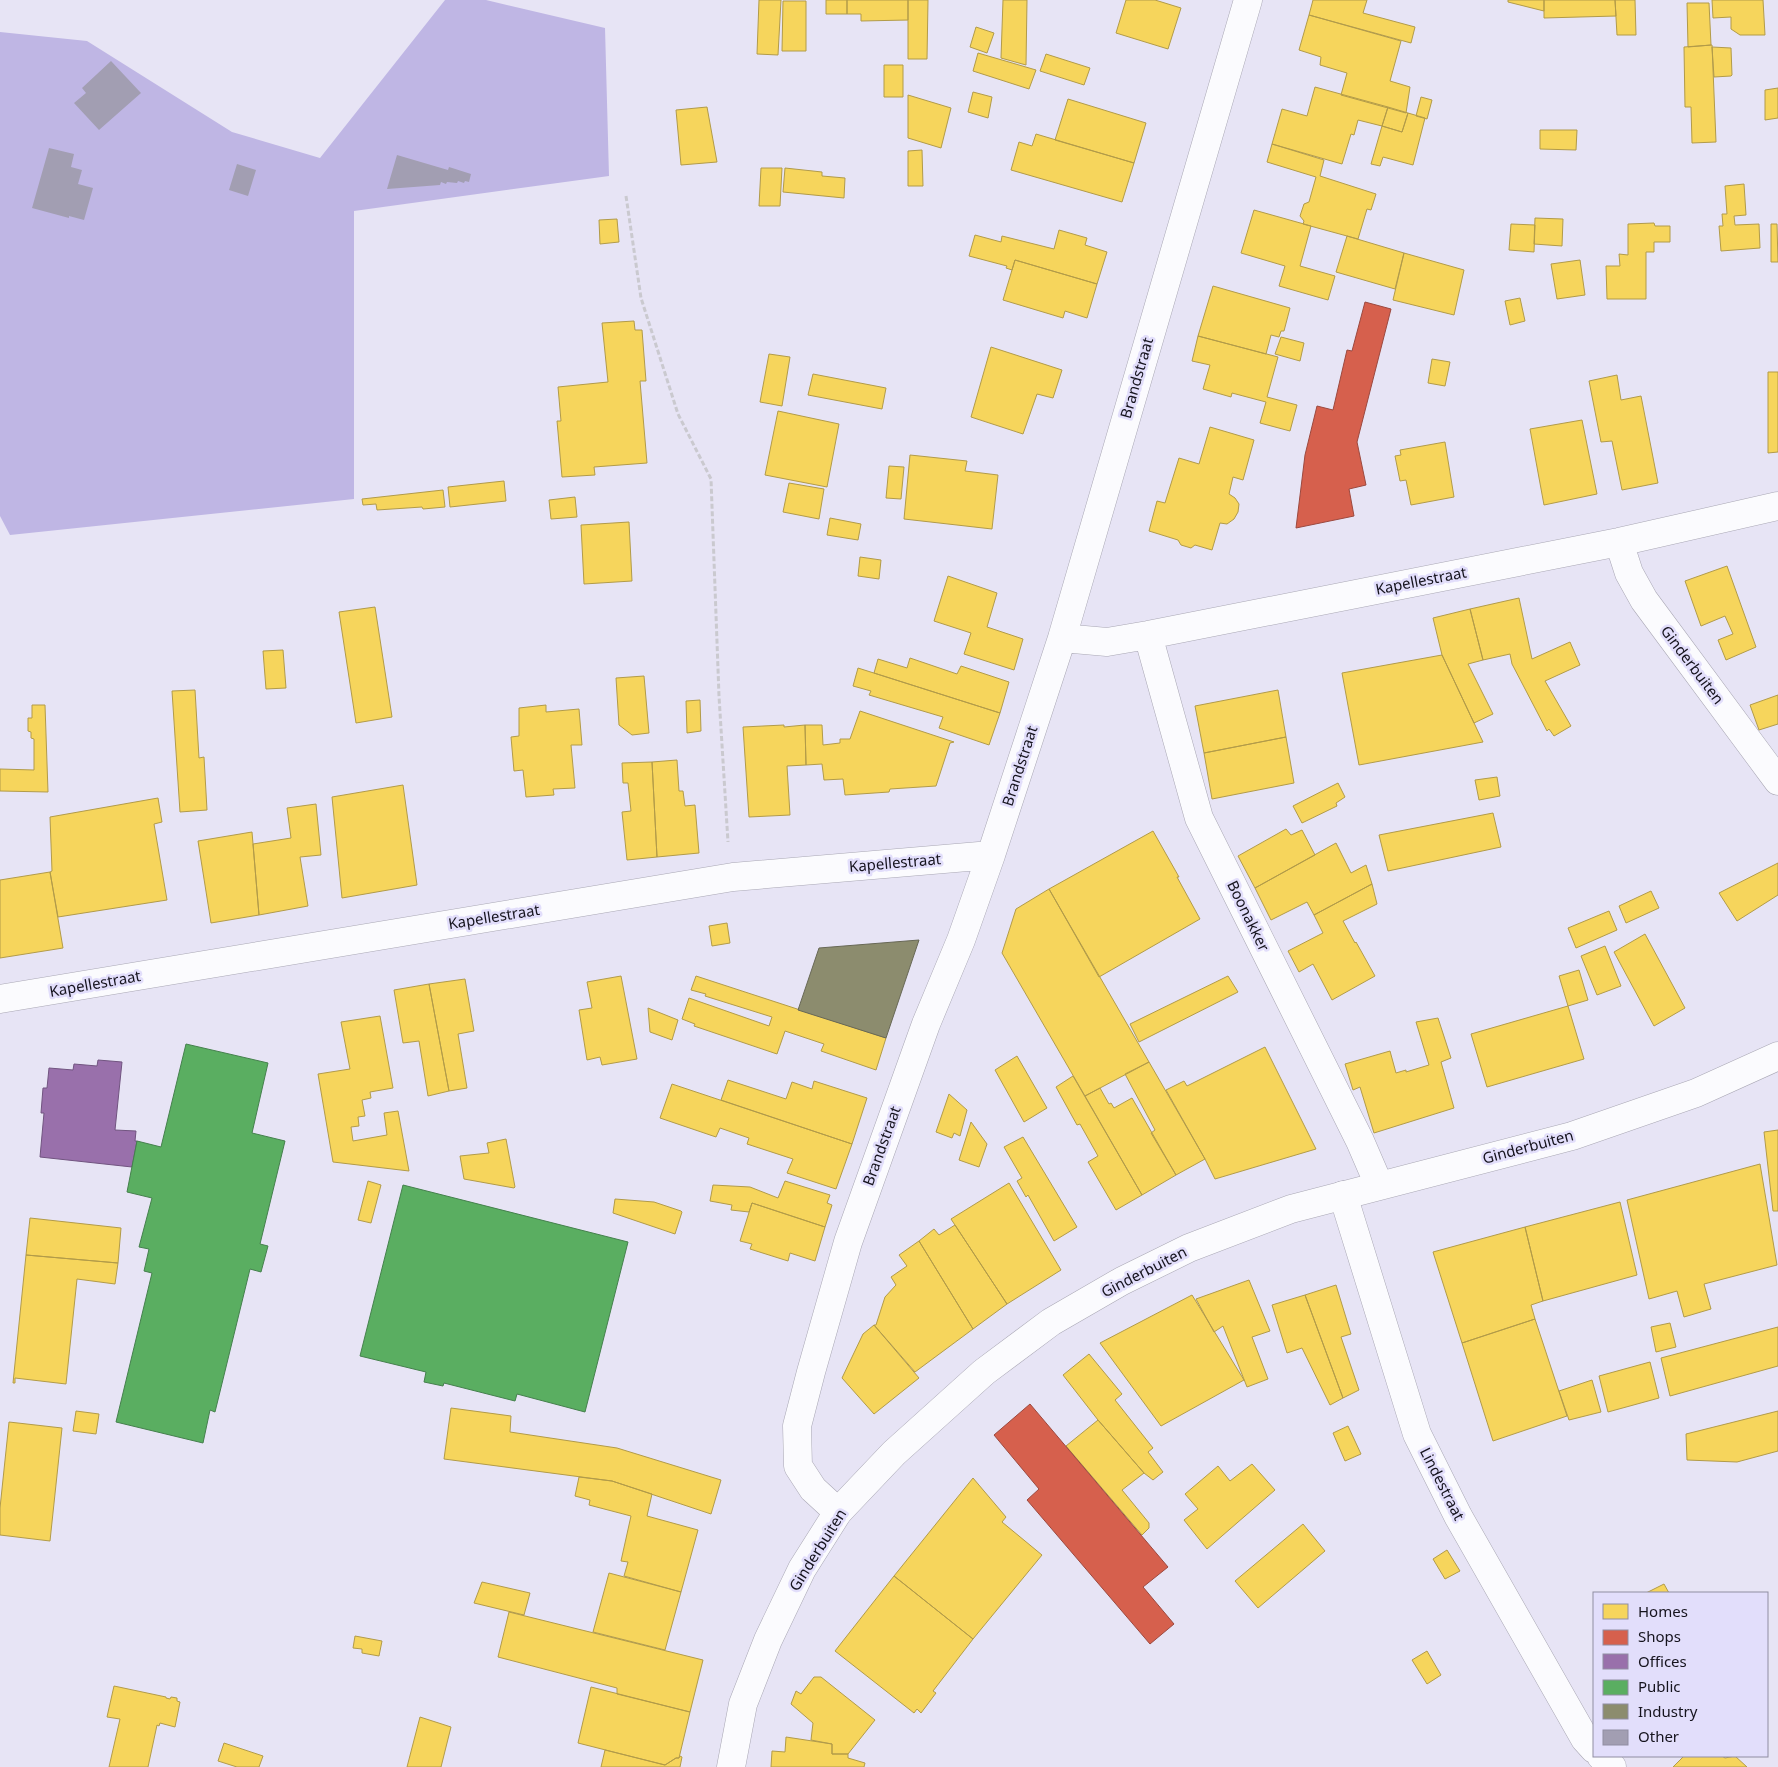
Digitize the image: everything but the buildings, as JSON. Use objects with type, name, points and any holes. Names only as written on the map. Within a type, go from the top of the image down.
[{"type":"street","name":"Brandstraat","points":[[838,1512],[813,1489],[798,1466],[797,1426],[848,1242],[926,1024],[961,940],[1062,638],[1248,0]]},
{"type":"street","name":"Kapellestraat","points":[[1062,638],[1107,642],[1148,635],[1619,542],[1778,506]]},
{"type":"street","name":"Ginderbuiten","points":[[1619,542],[1629,573],[1644,600],[1778,781]]},
{"type":"street","name":"Boonakker","points":[[1148,635],[1199,818],[1360,1140],[1379,1185]]},
{"type":"street","name":"Kapellestraat","points":[[0,1000],[733,877],[991,855]]},
{"type":"street","name":"Ginderbuiten","points":[[731,1767],[743,1704],[768,1640],[802,1569],[838,1512],[894,1453],[984,1372],[1051,1322],[1122,1281],[1190,1248],[1291,1209],[1572,1136],[1696,1093],[1778,1056]]},
{"type":"street","name":"Lindestraat","points":[[1344,1195],[1417,1434],[1458,1516],[1585,1739],[1593,1748]]},
{"type":"street","points":[[1602,1757],[1612,1767]]},
{"type":"path","points":[[626,196],[641,298],[678,414],[711,479],[719,696],[728,839],[733,877]]},
{"type":"shaded area","points":[[445,0],[486,0],[605,28],[609,176],[354,211],[354,499],[10,535],[0,516],[0,32],[87,41],[232,132],[320,158]]}]
